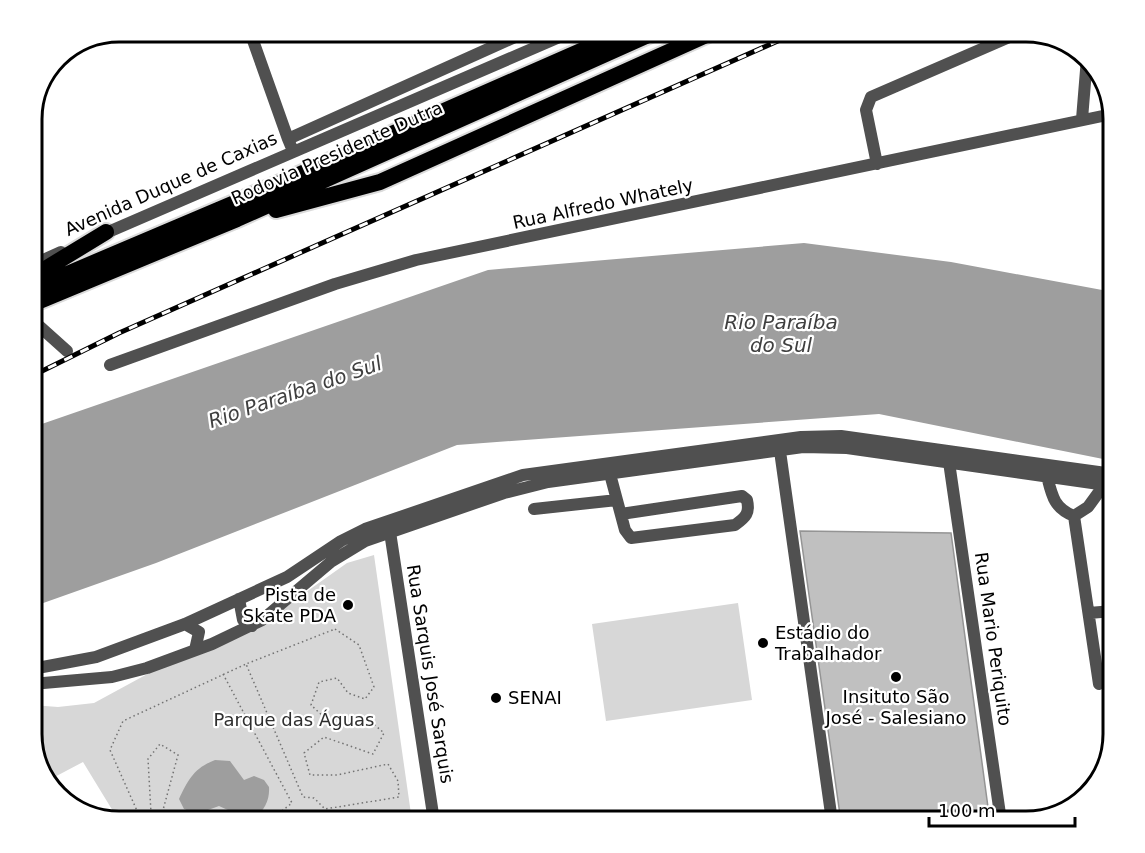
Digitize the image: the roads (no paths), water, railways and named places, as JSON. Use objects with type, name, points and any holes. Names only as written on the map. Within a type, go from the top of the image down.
[{"type":"highway","name":"Rodovia Presidente Dutra","points":[[42,285],[601,42]]},
{"type":"highway","name":"Rodovia Presidente Dutra","points":[[42,300],[237,219],[633,42]]},
{"type":"highway","points":[[237,219],[380,182],[688,42]]},
{"type":"highway","points":[[42,271],[106,232]]},
{"type":"street","points":[[254,42],[290,145]]},
{"type":"street","name":"Avenida Duque de Caxias","points":[[42,261],[505,42]]},
{"type":"street","name":"Avenida Duque de Caxias","points":[[290,145],[546,42]]},
{"type":"street","points":[[876,164],[866,110],[870,97],[998,42]]},
{"type":"street","points":[[1082,119],[1086,71]]},
{"type":"street","name":"Rua Alfredo Whately","points":[[110,365],[335,284],[416,260],[1103,116]]},
{"type":"street","points":[[42,329],[67,351]]},
{"type":"street","points":[[42,667],[96,657],[185,624],[287,577],[341,541],[365,529],[523,476],[841,436],[1103,473]]},
{"type":"street","points":[[779,445],[830,811]]},
{"type":"street","points":[[42,683],[112,677],[147,668],[195,650],[252,626],[347,550],[390,532],[504,493],[548,482],[610,474],[779,445],[848,448],[1103,485]]},
{"type":"street","name":"Rua Mario Periquito","points":[[949,462],[999,811]]},
{"type":"street","points":[[610,474],[625,530],[631,538],[735,525],[745,518],[749,509],[747,500],[742,496],[621,514]]},
{"type":"street","points":[[1047,476],[1053,500],[1062,511],[1074,516]]},
{"type":"street","points":[[1074,516],[1088,507],[1103,492]]},
{"type":"street","points":[[534,509],[617,500]]},
{"type":"street","points":[[1074,516],[1099,684]]},
{"type":"street","name":"Rua Sarquis José Sarquis","points":[[390,532],[432,811]]},
{"type":"street","points":[[239,599],[243,620],[252,626]]},
{"type":"street","points":[[1089,613],[1103,612]]},
{"type":"street","points":[[185,624],[199,632],[195,650]]},
{"type":"water","name":"Rio Paraíba do Sul","points":[[804,243],[951,262],[1103,290],[1103,459],[879,414],[457,445],[156,563],[42,603],[42,424],[488,270]]},
{"type":"water","points":[[215,760],[230,761],[244,780],[254,776],[264,780],[269,787],[268,797],[261,811],[230,811],[219,806],[205,811],[184,809],[179,799],[189,780],[208,763]]},
{"type":"railway","points":[[42,371],[119,333],[775,42]]},
{"type":"place","name":"Pista de Skate PDA","points":[[348,605]]},
{"type":"place","name":"Estádio do Trabalhador","points":[[763,643]]},
{"type":"place","name":"Insituto São José - Salesiano","points":[[896,677]]},
{"type":"place","name":"SENAI","points":[[496,698]]},
{"type":"park label","name":"Parque das Águas","points":[[294,720]]}]
